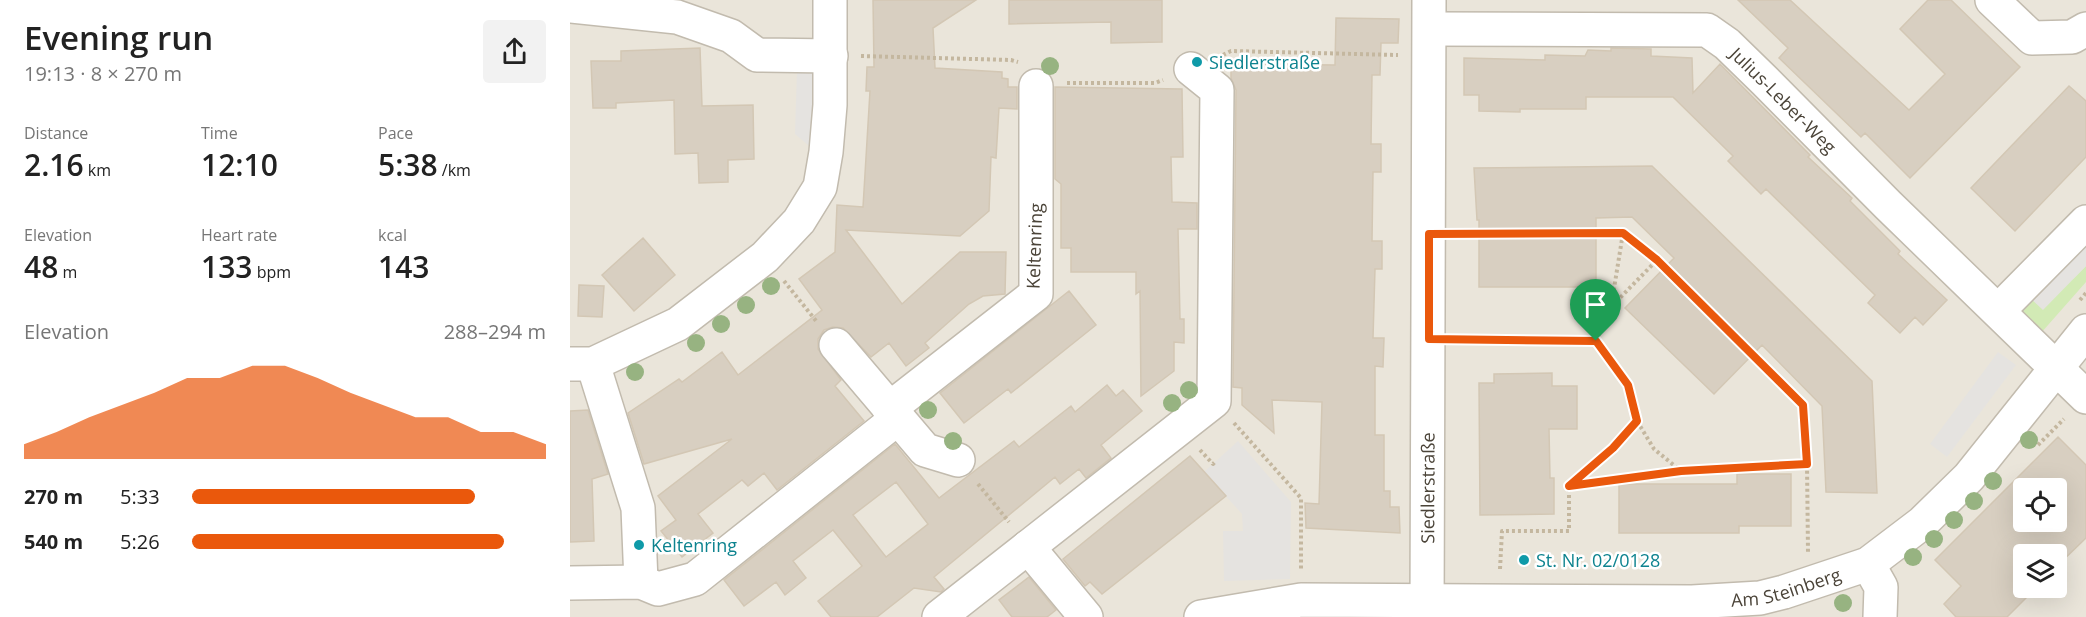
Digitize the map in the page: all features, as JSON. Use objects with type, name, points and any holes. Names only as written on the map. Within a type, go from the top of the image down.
[{"type":"street","points":[[641,582],[638,507],[582,364],[678,324],[765,257],[799,221],[820,187],[826,152],[831,56],[830,0]]},
{"type":"street","points":[[1992,0],[2032,38],[2072,38],[2086,29]]},
{"type":"street","points":[[570,6],[677,17],[731,36],[757,55],[831,56]]},
{"type":"street","name":"Siedlerstraße","points":[[1427,609],[1430,14]]},
{"type":"street","name":"Julius-Leber-Weg","points":[[1430,14],[1707,30],[1727,44],[1750,66],[1888,206],[2086,397]]},
{"type":"street","points":[[939,617],[1214,401],[1217,90],[1191,69]]},
{"type":"street","name":"Keltenring","points":[[570,583],[641,582],[658,589],[695,579],[1036,294],[1036,86]]},
{"type":"street","points":[[1998,311],[2086,222]]},
{"type":"street","name":"Am Steinberg","points":[[1201,617],[1301,600],[1427,609],[1498,603],[1692,602],[1761,597],[1809,584],[1868,564],[1922,523],[1969,477],[2086,331]]},
{"type":"street","points":[[836,345],[925,450],[965,468]]},
{"type":"street","points":[[1028,547],[1086,617]]},
{"type":"street","points":[[1868,564],[1881,587],[1880,617]]},
{"type":"path","points":[[1242,52],[1366,54]]},
{"type":"path","points":[[877,57],[1011,60]]},
{"type":"path","points":[[1076,82],[1135,83]]},
{"type":"path","points":[[1429,234],[1623,233],[1657,260],[1803,405],[1807,464],[1809,584]]},
{"type":"path","points":[[1596,341],[1611,307],[1623,233]]},
{"type":"path","points":[[1611,307],[1657,260]]},
{"type":"path","points":[[778,275],[836,345]]},
{"type":"path","points":[[1429,339],[1596,341]]},
{"type":"path","points":[[1596,341],[1628,385],[1637,421],[1654,449],[1681,471]]},
{"type":"path","points":[[1214,401],[1301,498],[1301,600]]},
{"type":"path","points":[[1498,603],[1502,531],[1569,531],[1569,486],[1613,448],[1637,421]]},
{"type":"path","points":[[1569,486],[1681,471],[1807,464]]},
{"type":"path","points":[[965,468],[1028,547]]},
{"type":"shaded area","points":[[570,0],[2086,0],[2086,617],[570,617]]},
{"type":"shaded area","points":[[817,56],[815,151],[795,134],[797,69]]},
{"type":"shaded area","points":[[2086,238],[2086,266],[2043,310],[2029,297]]},
{"type":"shaded area","points":[[1998,352],[2016,365],[1947,457],[1930,444]]},
{"type":"shaded area","points":[[1238,441],[1291,502],[1290,579],[1224,581],[1223,531],[1243,531],[1242,514],[1204,472]]},
{"type":"green space","points":[[2086,266],[2086,282],[2041,333],[2022,313],[2029,297],[2073,279]]},
{"type":"building","points":[[873,0],[976,0],[933,28],[935,68],[1002,72],[1002,78],[1008,79],[1008,87],[1017,87],[1017,109],[999,108],[996,158],[991,157],[989,211],[960,236],[846,230],[902,304],[960,252],[1006,252],[1005,294],[983,296],[969,304],[925,343],[929,348],[906,366],[889,343],[871,357],[843,328],[833,327],[824,330],[818,339],[818,349],[841,380],[835,386],[864,421],[777,490],[764,473],[748,486],[742,480],[698,514],[713,533],[682,557],[661,531],[676,520],[658,496],[732,439],[644,464],[628,413],[679,379],[682,382],[722,352],[738,375],[822,310],[799,279],[835,252],[837,205],[863,207],[870,91],[866,91],[867,67],[874,67]]},
{"type":"building","points":[[1009,0],[1162,0],[1162,42],[1111,43],[1111,22],[1009,24]]},
{"type":"building","points":[[1738,0],[1790,0],[1909,110],[1945,74],[1900,29],[1928,0],[1951,0],[2020,67],[1910,178],[1865,133],[1861,137],[1779,58],[1788,48]]},
{"type":"building","points":[[1336,18],[1399,19],[1398,43],[1381,43],[1380,75],[1372,75],[1371,144],[1381,144],[1381,172],[1373,172],[1372,241],[1382,241],[1382,269],[1375,269],[1373,338],[1384,338],[1383,367],[1375,366],[1375,435],[1384,435],[1384,491],[1390,491],[1390,507],[1399,507],[1400,533],[1306,528],[1305,503],[1319,504],[1322,402],[1272,400],[1274,433],[1242,405],[1242,388],[1233,387],[1236,90],[1231,78],[1231,64],[1335,65]]},
{"type":"building","points":[[700,48],[702,106],[753,105],[754,159],[728,160],[728,182],[699,183],[698,153],[675,154],[674,100],[616,103],[616,108],[593,108],[591,61],[621,61],[621,51]]},
{"type":"building","points":[[1611,48],[1651,49],[1651,56],[1692,58],[1693,93],[1720,64],[1810,155],[1808,157],[1852,198],[1850,201],[1900,251],[1898,254],[1947,300],[1923,325],[1915,317],[1900,333],[1868,303],[1875,295],[1766,189],[1761,194],[1728,161],[1733,156],[1673,97],[1586,97],[1586,109],[1520,109],[1520,112],[1479,111],[1479,95],[1464,95],[1464,58],[1545,60],[1545,55],[1585,56],[1588,50],[1611,51]]},
{"type":"building","points":[[2069,86],[2086,101],[2086,157],[2015,231],[1971,188]]},
{"type":"building","points":[[1055,87],[1182,89],[1183,157],[1171,157],[1172,202],[1197,203],[1197,229],[1178,229],[1180,319],[1184,319],[1184,343],[1174,342],[1174,371],[1141,396],[1140,291],[1136,294],[1136,272],[1071,272],[1071,248],[1061,248],[1061,184],[1055,179]]},
{"type":"building","points":[[1652,166],[1872,381],[1877,493],[1826,492],[1822,406],[1762,345],[1714,394],[1625,308],[1674,258],[1632,217],[1596,218],[1596,287],[1479,287],[1479,220],[1477,220],[1474,168]]},
{"type":"building","points":[[643,238],[675,275],[634,311],[602,275]]},
{"type":"building","points":[[579,285],[604,286],[602,317],[578,316]]},
{"type":"building","points":[[1069,291],[1096,325],[1011,393],[1008,389],[964,423],[940,393]]},
{"type":"building","points":[[1552,373],[1552,386],[1577,386],[1577,429],[1549,429],[1550,478],[1554,478],[1554,514],[1480,515],[1479,383],[1494,383],[1494,374]]},
{"type":"building","points":[[1107,385],[1116,396],[1123,390],[1142,411],[1101,445],[1111,458],[1086,478],[1079,469],[1060,484],[1055,477],[934,577],[944,589],[941,592],[914,588],[877,617],[831,617],[818,601],[862,566],[833,530],[793,561],[806,578],[785,595],[776,582],[744,606],[724,580],[895,444],[939,498],[1014,441],[1019,447],[1071,406],[1075,412]],"holes":[[[896,482],[928,524],[886,557],[853,515]]]},
{"type":"building","points":[[588,410],[608,474],[592,479],[594,541],[570,542],[570,411]]},
{"type":"building","points":[[2058,437],[2086,465],[2086,538],[2067,556],[2067,544],[2013,544],[2013,598],[2026,598],[2007,617],[1956,617],[1944,604],[1961,586],[1935,560],[2013,482],[2013,532],[2067,532],[2067,478],[2017,478]]},
{"type":"building","points":[[1190,456],[1226,496],[1102,594],[1090,582],[1085,586],[1063,559]]},
{"type":"building","points":[[1737,474],[1791,474],[1791,526],[1739,526],[1739,533],[1619,533],[1619,484],[1737,484]]},
{"type":"building","points":[[1029,577],[1056,610],[1047,617],[1012,617],[999,600]]},
{"type":"place","name":"Siedlerstraße","points":[[1197,62]]},
{"type":"place","name":"Keltenring","points":[[639,545]]},
{"type":"place","name":"St. Nr. 02/0128","points":[[1524,560]]},
{"type":"route","points":[[1623,233],[1657,260],[1803,405],[1807,464],[1681,471],[1569,486],[1613,448],[1637,421],[1628,385],[1596,341],[1549,338],[1429,339],[1429,234],[1623,233]]}]
